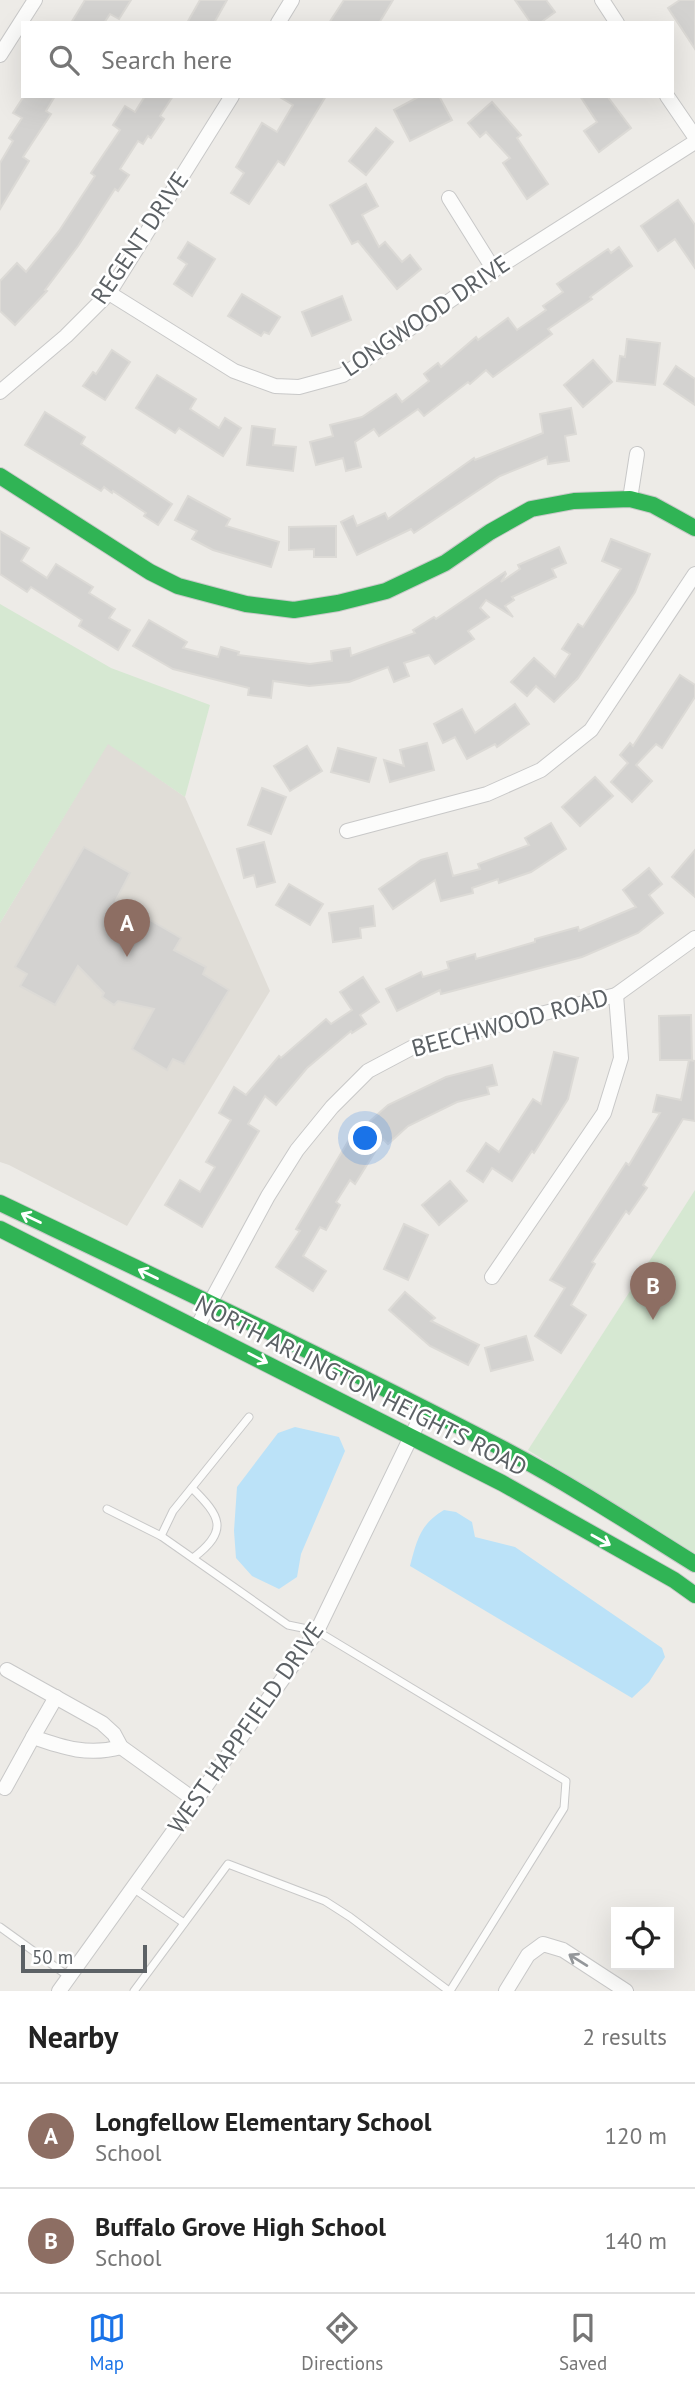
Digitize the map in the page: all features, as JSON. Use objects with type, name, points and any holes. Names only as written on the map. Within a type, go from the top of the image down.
[{"type":"main road","points":[[0,475],[150,572],[178,586],[246,604],[294,610],[386,591],[444,562],[531,509],[574,501],[630,499],[653,505],[695,528]]},
{"type":"main road","name":"NORTH ARLINGTON HEIGHTS ROAD","points":[[0,1203],[210,1303],[510,1453],[695,1564]]},
{"type":"main road","name":"NORTH ARLINGTON HEIGHTS ROAD","points":[[0,1229],[502,1483],[674,1580],[695,1595]]},
{"type":"street","points":[[22,21],[35,0]]},
{"type":"street","points":[[279,21],[292,0]]},
{"type":"street","points":[[602,0],[616,21]]},
{"type":"street","points":[[0,55],[21,22]]},
{"type":"street","name":"REGENT DRIVE","points":[[0,392],[66,336],[109,293],[231,98]]},
{"type":"street","points":[[668,98],[695,140]]},
{"type":"street","name":"LONGWOOD DRIVE","points":[[109,293],[234,371],[275,386],[299,387],[343,375],[494,270],[695,140]]},
{"type":"street","points":[[449,198],[494,270]]},
{"type":"street","points":[[630,499],[637,454]]},
{"type":"street","points":[[347,831],[487,794],[541,770],[591,730],[695,574]]},
{"type":"street","name":"BEECHWOOD ROAD","points":[[197,1327],[268,1196],[297,1150],[332,1107],[368,1071],[417,1045],[616,995],[695,938]]},
{"type":"street","points":[[492,1277],[604,1114],[621,1058],[616,995]]},
{"type":"street","name":"WEST HAPPFIELD DRIVE","points":[[59,1991],[317,1631],[424,1410]]},
{"type":"street","points":[[7,1670],[102,1723],[114,1734],[121,1747],[196,1801]]},
{"type":"street","points":[[5,1788],[56,1697]]},
{"type":"street","points":[[33,1737],[60,1746],[102,1753],[121,1747]]},
{"type":"street","points":[[506,1991],[528,1955],[543,1944],[563,1950],[626,1991]]},
{"type":"lane","points":[[161,1536],[173,1511],[249,1417]]},
{"type":"lane","points":[[191,1488],[213,1510],[216,1524],[216,1534],[210,1545],[194,1558]]},
{"type":"lane","points":[[107,1509],[161,1536],[288,1625],[317,1631],[566,1781],[564,1808],[450,1991],[325,1901],[228,1864],[134,1991]]},
{"type":"lane","points":[[133,1888],[184,1923]]},
{"type":"lane","points":[[0,1927],[68,1976]]},
{"type":"shaded area","points":[[108,743],[185,797],[270,991],[127,1226],[0,1162],[0,923]]},
{"type":"green space","points":[[0,604],[111,668],[210,705],[185,797],[108,744],[0,923]]},
{"type":"green space","points":[[695,1190],[695,1555],[528,1450]]},
{"type":"water","points":[[295,1427],[339,1437],[345,1451],[301,1554],[297,1577],[279,1589],[252,1576],[236,1558],[234,1531],[237,1487],[278,1433]]},
{"type":"water","points":[[444,1510],[456,1512],[472,1522],[475,1537],[515,1547],[662,1648],[665,1657],[649,1682],[632,1698],[410,1566],[425,1527]]},
{"type":"building","points":[[85,0],[131,0],[119,19],[110,14],[105,21],[72,21]]},
{"type":"building","points":[[200,0],[227,0],[215,21],[188,21]]},
{"type":"building","points":[[344,0],[393,0],[380,21],[330,21]]},
{"type":"building","points":[[515,0],[546,0],[555,12],[543,21],[530,21]]},
{"type":"building","points":[[680,0],[695,0],[695,49],[668,8]]},
{"type":"building","points":[[23,98],[54,98],[46,111],[51,114],[23,157],[29,161],[0,209],[0,163],[13,141],[9,138],[22,118],[13,113]]},
{"type":"building","points":[[144,98],[172,98],[160,116],[164,119],[151,138],[148,136],[143,144],[138,141],[120,169],[129,175],[118,191],[115,189],[45,290],[47,291],[15,325],[0,311],[0,281],[17,263],[26,272],[59,231],[95,176],[91,173],[120,130],[113,125],[125,106],[135,112]]},
{"type":"building","points":[[281,98],[325,98],[284,165],[278,161],[249,204],[231,193],[244,173],[236,167],[262,123],[277,132],[293,105]]},
{"type":"building","points":[[416,98],[440,98],[452,120],[410,141],[394,110]]},
{"type":"building","points":[[581,98],[608,98],[631,128],[599,152],[584,131],[597,122]]},
{"type":"building","points":[[492,102],[521,135],[517,138],[548,184],[527,199],[503,163],[510,158],[486,132],[480,137],[468,123]]},
{"type":"building","points":[[376,128],[393,142],[366,175],[349,161]]},
{"type":"building","points":[[366,184],[378,206],[362,215],[379,247],[385,242],[402,262],[410,255],[421,269],[397,289],[358,241],[352,244],[330,205]]},
{"type":"building","points":[[678,200],[695,225],[695,268],[675,239],[658,251],[641,226]]},
{"type":"building","points":[[188,242],[215,259],[192,296],[174,284],[187,264],[178,258]]},
{"type":"building","points":[[619,247],[632,266],[590,297],[592,299],[548,329],[552,334],[493,377],[486,370],[424,416],[418,409],[379,436],[374,429],[355,442],[361,467],[346,471],[343,458],[316,465],[310,442],[333,436],[330,425],[362,417],[396,394],[402,402],[429,381],[424,374],[438,363],[441,367],[476,337],[478,340],[508,318],[517,330],[546,310],[543,306],[563,292],[557,284],[608,249],[611,253]]},
{"type":"building","points":[[242,294],[280,317],[269,334],[264,332],[261,336],[228,316]]},
{"type":"building","points":[[342,296],[351,320],[312,336],[302,312]]},
{"type":"building","points":[[627,339],[660,343],[655,385],[617,381],[620,356],[625,357]]},
{"type":"building","points":[[112,350],[130,362],[105,400],[83,386],[93,372],[96,374]]},
{"type":"building","points":[[593,360],[612,382],[583,407],[564,385]]},
{"type":"building","points":[[676,366],[695,379],[695,405],[664,384]]},
{"type":"building","points":[[157,375],[196,399],[190,409],[219,428],[225,418],[241,428],[223,456],[179,428],[175,433],[136,408]]},
{"type":"building","points":[[571,408],[576,434],[565,436],[569,461],[548,464],[547,457],[500,476],[414,533],[411,529],[357,555],[341,522],[353,516],[357,526],[385,513],[388,519],[474,458],[475,460],[543,433],[540,414]]},
{"type":"building","points":[[45,412],[85,437],[81,444],[172,504],[158,525],[144,516],[146,513],[113,491],[112,493],[104,487],[101,491],[25,445]]},
{"type":"building","points":[[252,426],[275,429],[273,445],[296,447],[293,471],[247,465]]},
{"type":"building","points":[[188,496],[230,519],[226,526],[279,542],[271,567],[213,550],[192,539],[197,531],[175,520]]},
{"type":"building","points":[[336,526],[336,557],[314,557],[314,549],[289,550],[289,527]]},
{"type":"building","points":[[0,531],[29,548],[21,561],[47,578],[56,564],[93,587],[89,593],[115,609],[109,618],[130,630],[118,650],[79,626],[82,620],[31,587],[27,592],[0,574]]},
{"type":"building","points":[[611,539],[650,554],[635,592],[578,678],[554,702],[536,686],[527,696],[511,682],[534,658],[555,677],[570,654],[562,649],[578,624],[583,627],[621,569],[602,561]]},
{"type":"building","points":[[559,547],[566,563],[552,569],[556,577],[512,597],[514,600],[505,606],[513,617],[486,600],[480,608],[489,617],[468,631],[474,639],[435,664],[429,655],[404,663],[409,676],[394,682],[388,667],[349,682],[309,686],[273,681],[271,698],[248,695],[249,688],[173,669],[133,646],[149,620],[187,642],[183,648],[218,657],[221,647],[239,652],[238,655],[310,664],[332,661],[331,651],[350,648],[351,656],[415,633],[413,630],[434,617],[436,619],[505,572],[501,582],[520,569],[518,565]]},
{"type":"building","points":[[680,675],[695,685],[695,697],[662,748],[656,744],[636,765],[652,781],[632,802],[611,782],[628,763],[620,755],[630,743],[633,746]]},
{"type":"building","points":[[515,704],[529,724],[497,747],[495,744],[467,759],[455,737],[443,743],[434,724],[462,709],[475,733]]},
{"type":"building","points":[[427,743],[434,770],[390,782],[384,760],[404,766],[400,750]]},
{"type":"building","points":[[307,746],[322,771],[290,791],[274,766]]},
{"type":"building","points":[[338,748],[376,758],[369,782],[331,772]]},
{"type":"building","points":[[595,777],[613,796],[580,826],[562,807]]},
{"type":"building","points":[[262,788],[286,797],[271,834],[248,825]]},
{"type":"building","points":[[551,823],[566,849],[531,872],[499,883],[498,879],[472,888],[473,893],[441,901],[435,880],[393,909],[379,889],[421,860],[447,853],[453,876],[480,869],[478,864],[529,845],[525,838]]},
{"type":"building","points":[[264,842],[275,882],[257,887],[254,875],[244,878],[237,849]]},
{"type":"building","points":[[84,847],[130,873],[116,900],[181,938],[174,950],[206,967],[203,974],[229,990],[184,1064],[173,1059],[167,1070],[132,1049],[154,1009],[118,1001],[114,1005],[102,997],[104,993],[78,966],[55,1005],[20,986],[27,974],[15,967]]},
{"type":"building","points":[[695,850],[695,897],[672,877]]},
{"type":"building","points":[[649,868],[662,884],[649,895],[663,913],[638,933],[582,957],[441,994],[440,990],[397,1011],[386,989],[421,972],[423,977],[449,969],[447,962],[475,954],[476,959],[578,927],[579,931],[636,907],[623,890]]},
{"type":"building","points":[[289,884],[323,904],[310,925],[276,905]]},
{"type":"building","points":[[373,906],[375,926],[360,928],[361,938],[333,942],[329,913]]},
{"type":"building","points":[[363,977],[379,1002],[360,1015],[366,1024],[352,1033],[351,1031],[307,1068],[276,1105],[265,1096],[248,1124],[259,1131],[202,1227],[165,1205],[180,1180],[200,1192],[215,1167],[206,1162],[231,1120],[219,1113],[234,1087],[246,1095],[279,1056],[281,1058],[326,1019],[331,1024],[352,1010],[340,992]]},
{"type":"building","points":[[691,1015],[692,1060],[660,1060],[659,1016]]},
{"type":"building","points":[[554,1052],[578,1058],[568,1099],[534,1153],[532,1151],[512,1181],[492,1168],[483,1182],[467,1171],[486,1143],[499,1152],[533,1099],[541,1104]]},
{"type":"building","points":[[689,1060],[695,1061],[695,1121],[683,1119],[643,1185],[647,1188],[629,1214],[626,1211],[592,1262],[595,1264],[571,1305],[586,1315],[561,1353],[535,1336],[565,1288],[550,1280],[626,1163],[629,1165],[660,1113],[653,1112],[657,1095],[681,1100]]},
{"type":"building","points":[[492,1065],[497,1085],[487,1087],[489,1094],[457,1102],[408,1126],[388,1144],[383,1139],[355,1184],[350,1180],[336,1202],[340,1205],[326,1230],[320,1227],[303,1256],[326,1271],[313,1291],[276,1267],[300,1231],[296,1229],[349,1140],[388,1105],[446,1077]]},
{"type":"building","points":[[450,1181],[467,1201],[439,1225],[422,1205]]},
{"type":"building","points":[[404,1224],[428,1235],[408,1280],[384,1269]]},
{"type":"building","points":[[405,1292],[435,1318],[431,1321],[479,1345],[468,1365],[430,1346],[389,1310]]},
{"type":"building","points":[[526,1336],[533,1360],[491,1371],[485,1348]]},
{"type":"traffic: fast","points":[[0,476],[150,572],[178,586],[246,604],[294,610],[386,591],[445,563],[490,532],[531,509],[574,501],[630,499],[653,505],[695,528]]},
{"type":"traffic: fast","points":[[0,1203],[319,1356],[509,1452],[580,1492],[695,1564]]},
{"type":"traffic: fast","points":[[0,1229],[502,1483],[674,1580],[695,1595]]},
{"type":"place","name":"Longfellow Elementary School","points":[[127,957]]},
{"type":"place","name":"Buffalo Grove High School","points":[[653,1320]]}]
